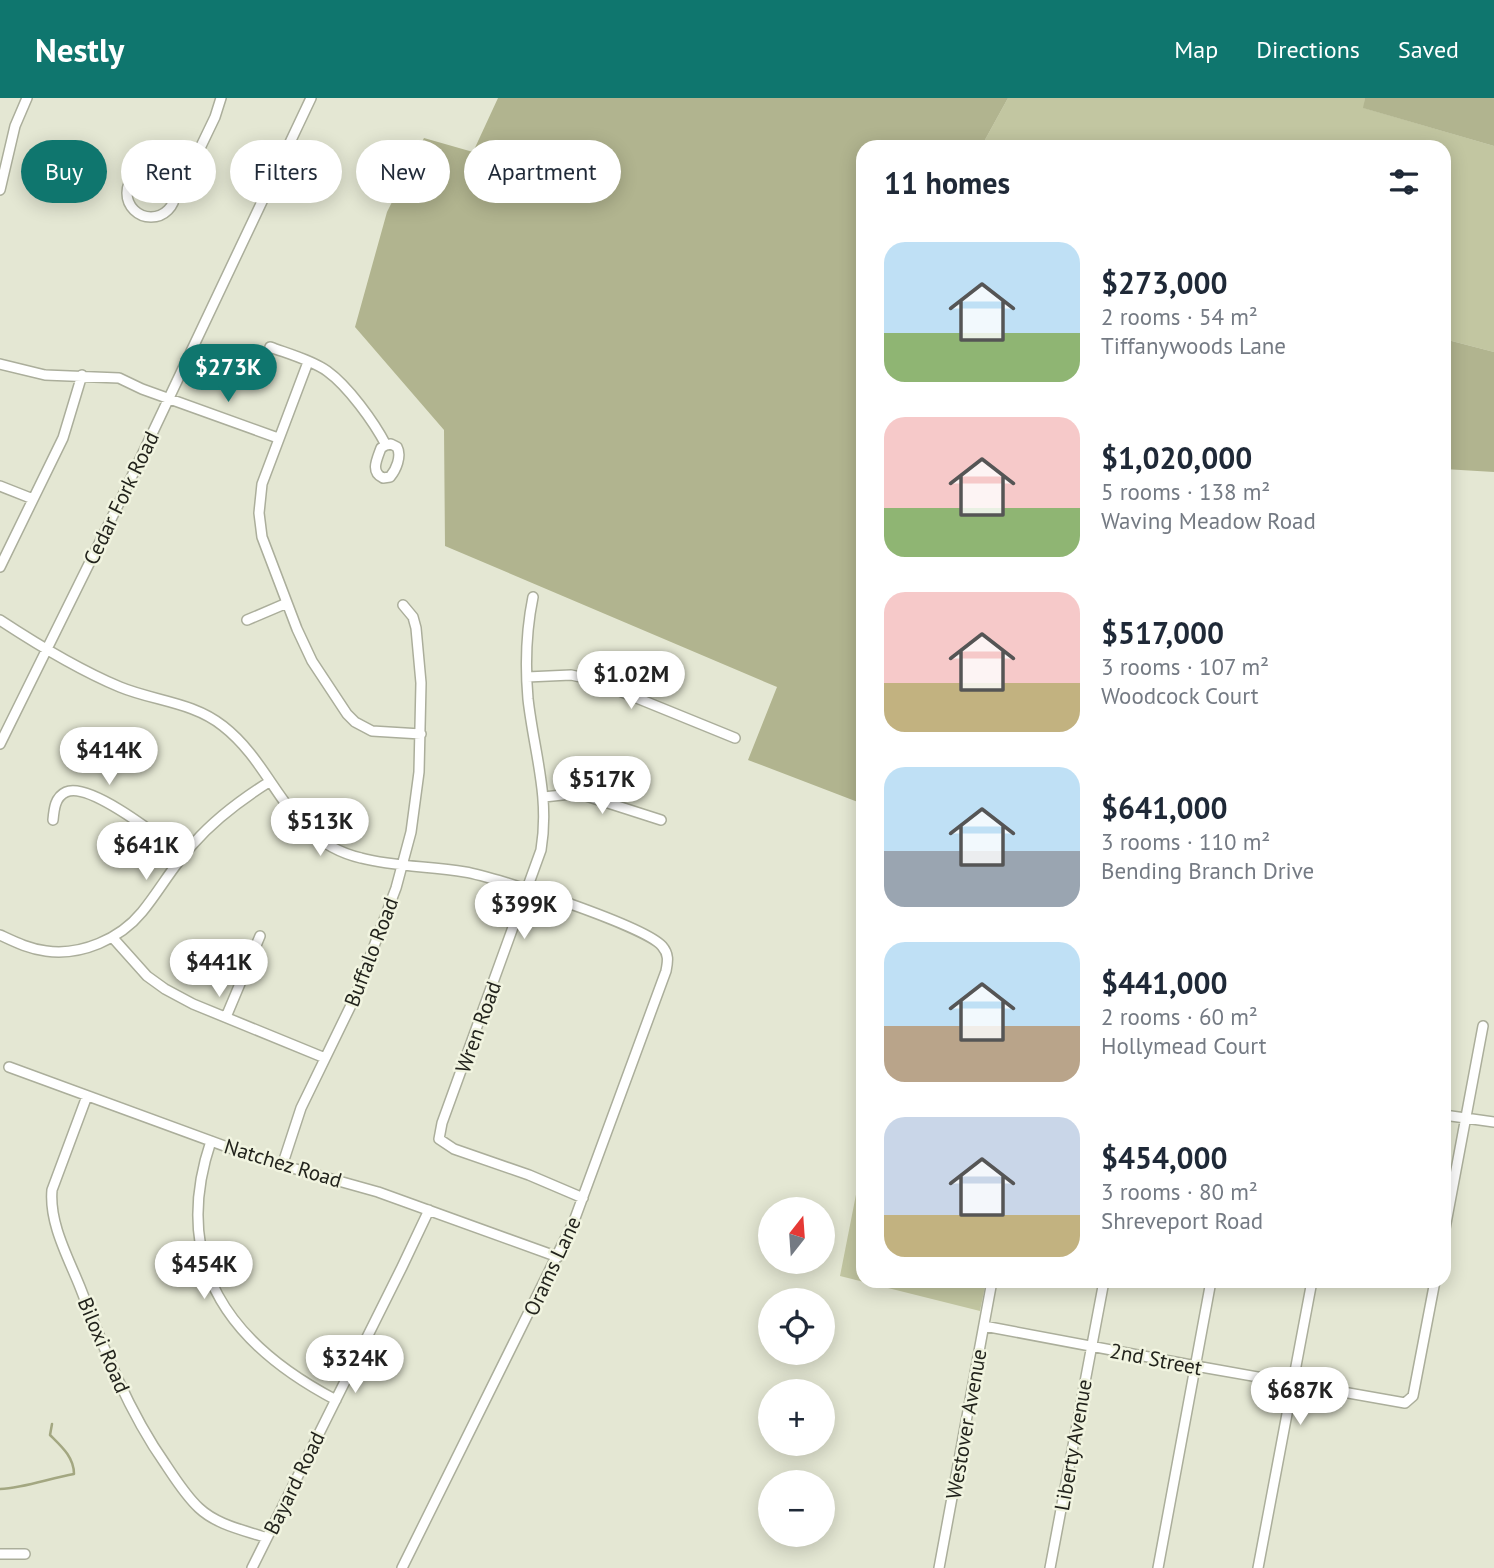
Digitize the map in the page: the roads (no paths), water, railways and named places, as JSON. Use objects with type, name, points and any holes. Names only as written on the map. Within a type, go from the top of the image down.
[{"type":"street","points":[[0,190],[15,126],[27,98]]},
{"type":"street","points":[[204,140],[221,98]]},
{"type":"street","name":"Cedar Fork Road","points":[[0,744],[311,98]]},
{"type":"street","points":[[141,171],[162,171],[174,183],[176,199],[171,208],[162,215],[152,218],[141,215],[129,204],[129,183],[141,171]]},
{"type":"street","points":[[270,347],[324,369],[338,381],[386,445]]},
{"type":"street","points":[[308,362],[262,484],[259,513],[262,537],[312,661],[347,714],[355,722],[372,731],[421,734]]},
{"type":"street","points":[[0,364],[45,375],[119,378],[278,438]]},
{"type":"street","points":[[0,567],[63,438],[82,375]]},
{"type":"street","points":[[0,486],[33,499]]},
{"type":"street","name":"Wren Road","points":[[533,597],[526,643],[527,677],[544,797],[541,850],[442,1123],[439,1139],[454,1149],[529,1175],[583,1198]]},
{"type":"street","points":[[247,620],[287,603]]},
{"type":"street","name":"Buffalo Road","points":[[282,1166],[301,1108],[354,999],[402,864],[417,797],[421,734],[420,656],[413,617],[403,605]]},
{"type":"street","points":[[0,620],[47,651],[121,687],[181,705],[224,726],[249,752],[296,819],[330,846],[363,859],[465,872],[527,890]]},
{"type":"street","points":[[527,677],[571,675],[590,679],[735,738]]},
{"type":"street","points":[[0,935],[26,947],[47,951],[69,951],[113,938],[141,914],[183,855],[220,817],[270,782]]},
{"type":"street","points":[[52,820],[54,807],[63,793],[69,790],[85,792],[141,823],[183,855]]},
{"type":"street","points":[[544,797],[583,795],[661,820]]},
{"type":"street","name":"Orams Lane","points":[[402,1568],[558,1257],[583,1198],[668,961],[665,951],[657,941],[628,925],[527,890]]},
{"type":"street","points":[[226,1017],[260,936]]},
{"type":"street","points":[[113,938],[147,976],[165,989],[193,1004],[325,1058]]},
{"type":"street","points":[[1451,1196],[1483,1027]]},
{"type":"street","name":"Natchez Road","points":[[9,1067],[282,1166],[352,1183],[558,1257]]},
{"type":"street","name":"Biloxi Road","points":[[87,1096],[52,1190],[51,1201],[59,1233],[100,1337],[135,1416],[190,1498],[214,1519],[267,1538]]},
{"type":"street","points":[[1451,1116],[1494,1122]]},
{"type":"street","points":[[211,1141],[201,1178],[197,1211],[199,1242],[214,1288],[236,1324],[260,1348],[302,1381],[336,1400]]},
{"type":"street","name":"Bayard Road","points":[[252,1568],[429,1210]]},
{"type":"street","name":"Westover Avenue","points":[[939,1568],[991,1288]]},
{"type":"street","name":"Liberty Avenue","points":[[1051,1568],[1103,1288]]},
{"type":"street","points":[[1158,1568],[1210,1288]]},
{"type":"street","points":[[1258,1568],[1311,1288]]},
{"type":"street","name":"2nd Street","points":[[984,1326],[1398,1402],[1411,1399],[1434,1288]]},
{"type":"street","points":[[0,1554],[25,1554]]},
{"type":"waterway","points":[[0,1489],[74,1474],[69,1457],[50,1435],[52,1424]]}]
